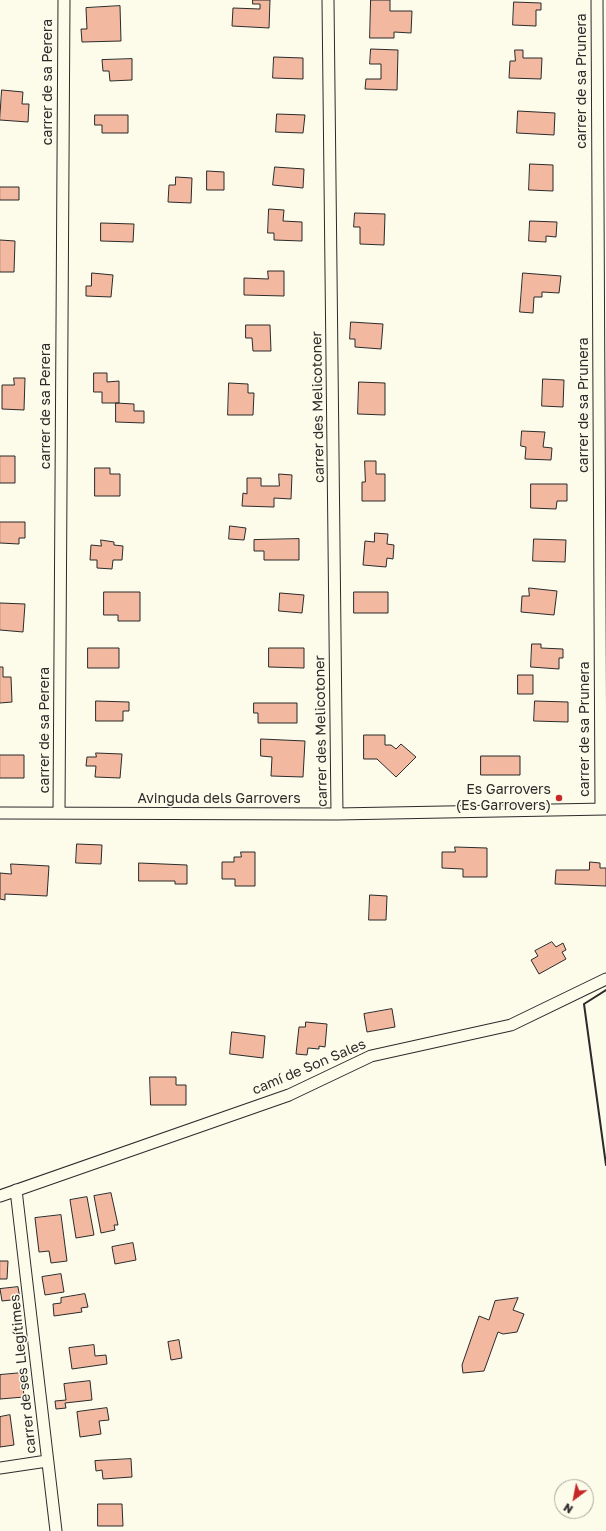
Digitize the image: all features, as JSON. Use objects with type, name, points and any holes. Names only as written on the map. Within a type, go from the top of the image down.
[{"type":"street","name":"carrer de sa Perera","points":[[59,813],[64,0]]},
{"type":"street","name":"carrer des Melicotoner","points":[[328,0],[337,814]]},
{"type":"street","name":"carrer de sa Prunera","points":[[597,0],[603,545],[603,809]]},
{"type":"street","name":"Avinguda dels Garrovers","points":[[0,812],[337,814],[603,809]]},
{"type":"street","name":"camí de Son Sales","points":[[0,1196],[289,1095],[371,1056],[511,1025],[606,979]]},
{"type":"street","name":"carrer de ses Llegítimes","points":[[16,1190],[56,1531]]},
{"type":"street","points":[[0,1468],[47,1461]]},
{"type":"building","points":[[253,0],[270,0],[269,28],[232,26],[233,8],[260,9],[260,4],[253,4]]},
{"type":"building","points":[[371,0],[390,0],[390,11],[412,11],[411,33],[394,32],[394,38],[370,38]]},
{"type":"building","points":[[514,2],[541,3],[541,10],[536,10],[536,26],[513,25]]},
{"type":"building","points":[[120,6],[121,41],[82,42],[81,29],[87,29],[86,8]]},
{"type":"building","points":[[371,49],[398,50],[397,90],[365,89],[366,79],[381,79],[381,64],[370,64]]},
{"type":"building","points":[[515,50],[523,50],[523,58],[542,58],[541,79],[509,78],[510,61],[515,61]]},
{"type":"building","points":[[274,57],[303,58],[303,79],[273,78]]},
{"type":"building","points":[[132,59],[132,80],[110,81],[109,71],[103,71],[102,60]]},
{"type":"building","points":[[2,90],[23,92],[22,104],[29,104],[28,122],[0,120]]},
{"type":"building","points":[[518,111],[555,113],[554,135],[517,133]]},
{"type":"building","points":[[277,114],[305,115],[303,133],[276,132]]},
{"type":"building","points":[[95,115],[128,115],[128,133],[102,133],[102,125],[95,125]]},
{"type":"building","points":[[530,164],[553,165],[553,191],[529,190]]},
{"type":"building","points":[[275,167],[304,169],[303,188],[273,185]]},
{"type":"building","points":[[207,171],[224,172],[224,190],[207,190]]},
{"type":"building","points":[[176,177],[192,178],[191,203],[168,202],[169,185],[175,185]]},
{"type":"building","points":[[0,187],[19,187],[19,200],[0,200]]},
{"type":"building","points":[[269,209],[284,210],[283,221],[302,222],[302,241],[274,240],[274,233],[268,233]]},
{"type":"building","points":[[355,213],[385,214],[384,245],[360,244],[360,227],[354,227]]},
{"type":"building","points":[[530,221],[557,222],[556,237],[546,236],[546,242],[529,241]]},
{"type":"building","points":[[101,223],[134,224],[133,242],[101,241]]},
{"type":"building","points":[[0,240],[15,241],[14,272],[0,272]]},
{"type":"building","points":[[268,271],[284,271],[284,296],[244,295],[244,278],[268,279]]},
{"type":"building","points":[[92,273],[113,275],[111,297],[86,296],[86,286],[91,286]]},
{"type":"building","points":[[523,273],[561,276],[559,293],[542,292],[542,297],[534,297],[533,313],[520,312]]},
{"type":"building","points":[[351,322],[383,324],[381,349],[355,347],[355,339],[350,339]]},
{"type":"building","points":[[246,325],[270,325],[271,351],[253,351],[252,338],[246,338]]},
{"type":"building","points":[[94,373],[107,373],[107,382],[119,381],[119,403],[102,403],[102,392],[94,392]]},
{"type":"building","points":[[14,378],[25,378],[24,410],[2,409],[2,385],[14,385]]},
{"type":"building","points":[[543,379],[564,380],[563,407],[542,406]]},
{"type":"building","points":[[359,382],[385,383],[385,415],[358,414]]},
{"type":"building","points":[[229,383],[248,384],[248,393],[254,393],[253,415],[228,415]]},
{"type":"building","points":[[116,403],[134,404],[134,411],[144,411],[144,423],[116,422]]},
{"type":"building","points":[[522,431],[545,432],[543,447],[552,448],[551,460],[525,459],[526,447],[521,446]]},
{"type":"building","points":[[0,456],[15,456],[15,483],[0,483]]},
{"type":"building","points":[[365,461],[376,461],[376,474],[385,474],[385,501],[362,501],[362,482],[365,482]]},
{"type":"building","points":[[95,468],[110,468],[110,474],[120,474],[120,496],[95,496]]},
{"type":"building","points":[[279,474],[292,475],[291,499],[274,498],[274,507],[242,506],[243,493],[247,494],[247,478],[261,478],[261,486],[279,486]]},
{"type":"building","points":[[531,484],[567,484],[567,501],[557,501],[556,509],[531,508]]},
{"type":"building","points":[[0,522],[25,522],[25,538],[19,538],[19,544],[0,543]]},
{"type":"building","points":[[230,526],[246,528],[244,540],[229,539]]},
{"type":"building","points":[[375,533],[388,534],[387,544],[394,545],[393,559],[387,558],[386,567],[363,565],[365,541],[374,542]]},
{"type":"building","points":[[299,539],[299,560],[264,560],[264,551],[254,551],[254,540]]},
{"type":"building","points":[[534,539],[566,540],[565,562],[533,561]]},
{"type":"building","points":[[101,540],[114,542],[114,545],[123,546],[122,560],[113,560],[112,569],[97,568],[97,560],[90,560],[91,545],[101,546]]},
{"type":"building","points":[[529,588],[557,591],[554,615],[521,612],[522,596],[529,596]]},
{"type":"building","points":[[104,592],[140,592],[140,621],[118,621],[118,615],[104,615]]},
{"type":"building","points":[[354,592],[388,592],[388,613],[354,613]]},
{"type":"building","points":[[280,593],[304,595],[302,613],[279,611]]},
{"type":"building","points":[[0,603],[25,604],[23,632],[0,630]]},
{"type":"building","points":[[532,644],[541,644],[541,648],[563,649],[563,658],[559,658],[559,669],[531,667]]},
{"type":"building","points":[[88,648],[119,648],[119,668],[88,668]]},
{"type":"building","points":[[269,648],[304,648],[304,668],[269,667]]},
{"type":"building","points":[[0,667],[3,667],[3,677],[11,677],[12,702],[0,703]]},
{"type":"building","points":[[518,675],[533,675],[533,694],[518,694]]},
{"type":"building","points":[[96,701],[129,702],[129,711],[123,711],[123,721],[96,721]]},
{"type":"building","points":[[535,701],[568,702],[568,722],[534,721]]},
{"type":"building","points":[[254,703],[297,703],[297,723],[258,723],[258,713],[254,713]]},
{"type":"building","points":[[364,735],[385,735],[385,745],[391,745],[396,749],[401,744],[416,757],[396,777],[377,759],[364,759]]},
{"type":"building","points":[[261,739],[305,741],[303,777],[271,776],[272,757],[261,756]]},
{"type":"building","points":[[96,753],[122,754],[120,778],[95,777],[96,766],[86,766],[87,757],[96,757]]},
{"type":"building","points":[[0,755],[24,755],[24,778],[0,778]]},
{"type":"building","points":[[481,756],[520,756],[520,775],[481,775]]},
{"type":"building","points":[[77,844],[102,845],[101,864],[76,863]]},
{"type":"building","points":[[455,847],[487,848],[487,877],[463,877],[463,869],[442,868],[442,852],[455,852]]},
{"type":"building","points":[[241,852],[255,852],[255,886],[235,886],[235,879],[222,879],[222,862],[234,862],[234,857],[241,857]]},
{"type":"building","points":[[590,862],[600,863],[600,868],[606,868],[606,886],[555,884],[556,870],[589,870]]},
{"type":"building","points":[[139,863],[187,865],[187,884],[175,884],[175,881],[139,881]]},
{"type":"building","points":[[11,864],[49,866],[47,896],[5,894],[5,900],[0,899],[0,873],[11,874]]},
{"type":"building","points":[[370,895],[387,896],[386,920],[369,920]]},
{"type":"building","points":[[552,942],[556,947],[563,943],[566,950],[562,952],[566,959],[539,974],[531,960],[538,956],[535,951]]},
{"type":"building","points":[[392,1009],[395,1027],[367,1032],[364,1014]]},
{"type":"building","points":[[306,1022],[327,1024],[325,1047],[319,1046],[319,1049],[308,1048],[307,1055],[296,1054],[299,1027],[305,1027]]},
{"type":"building","points":[[232,1032],[265,1036],[263,1058],[230,1054]]},
{"type":"building","points":[[150,1077],[176,1077],[176,1085],[186,1085],[186,1105],[151,1105]]},
{"type":"building","points":[[111,1193],[118,1225],[114,1225],[115,1230],[101,1233],[94,1196]]},
{"type":"building","points":[[87,1197],[94,1235],[76,1238],[70,1200]]},
{"type":"building","points":[[61,1215],[67,1261],[51,1263],[49,1251],[39,1252],[35,1218]]},
{"type":"building","points":[[133,1243],[136,1260],[115,1264],[112,1247]]},
{"type":"building","points":[[0,1261],[8,1261],[7,1279],[0,1279]]},
{"type":"building","points":[[61,1274],[64,1292],[45,1295],[42,1277]]},
{"type":"building","points":[[18,1287],[20,1299],[2,1301],[0,1289]]},
{"type":"building","points":[[85,1294],[88,1307],[81,1308],[82,1312],[54,1316],[53,1304],[61,1303],[61,1298]]},
{"type":"building","points":[[518,1298],[513,1310],[524,1314],[517,1332],[503,1334],[498,1332],[484,1371],[463,1373],[462,1365],[479,1316],[489,1320],[495,1301]]},
{"type":"building","points":[[179,1340],[182,1358],[171,1360],[168,1342]]},
{"type":"building","points":[[94,1345],[95,1356],[106,1355],[107,1364],[72,1369],[69,1348]]},
{"type":"building","points":[[22,1373],[24,1397],[0,1399],[0,1375]]},
{"type":"building","points":[[90,1381],[92,1400],[65,1403],[66,1408],[56,1409],[55,1401],[66,1400],[64,1384]]},
{"type":"building","points":[[107,1408],[109,1420],[99,1421],[101,1434],[80,1437],[77,1412]]},
{"type":"building","points":[[10,1415],[14,1445],[0,1447],[0,1417]]},
{"type":"building","points":[[131,1459],[132,1477],[103,1479],[102,1470],[96,1471],[95,1461]]},
{"type":"building","points":[[98,1504],[122,1504],[123,1526],[98,1526]]},
{"type":"wall","points":[[606,990],[584,1004],[606,1165]]},
{"type":"place","name":"Es Garrovers (Es Garrovers)","points":[[559,798]]}]
